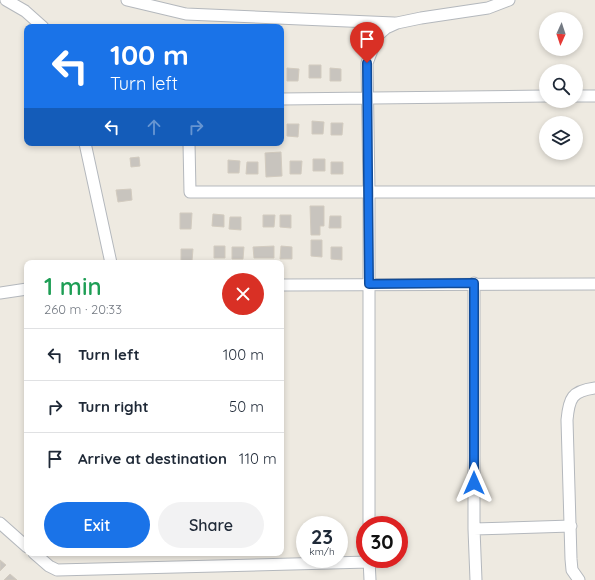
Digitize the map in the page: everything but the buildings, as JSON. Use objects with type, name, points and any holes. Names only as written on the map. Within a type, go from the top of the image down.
[{"type":"street","points":[[6,0],[25,10],[40,24]]},
{"type":"street","points":[[127,0],[186,14],[397,23],[488,8],[509,0]]},
{"type":"street","points":[[369,516],[369,191],[367,63],[378,35],[386,28],[397,23]]},
{"type":"street","points":[[284,99],[539,96]]},
{"type":"street","points":[[583,96],[595,96]]},
{"type":"street","points":[[86,146],[109,260]]},
{"type":"street","points":[[189,146],[190,192],[595,192]]},
{"type":"street","points":[[474,283],[474,529],[476,580]]},
{"type":"street","points":[[284,285],[474,283],[595,284]]},
{"type":"street","points":[[0,293],[24,289]]},
{"type":"street","points":[[579,580],[572,570],[567,420],[568,404],[573,396],[582,390],[595,388]]},
{"type":"street","points":[[0,523],[24,544]]},
{"type":"street","points":[[474,529],[571,526]]},
{"type":"street","points":[[37,556],[49,566],[57,570],[356,560]]},
{"type":"street","points":[[369,568],[370,580]]},
{"type":"route","points":[[367,63],[369,284],[474,283],[474,483]]}]
